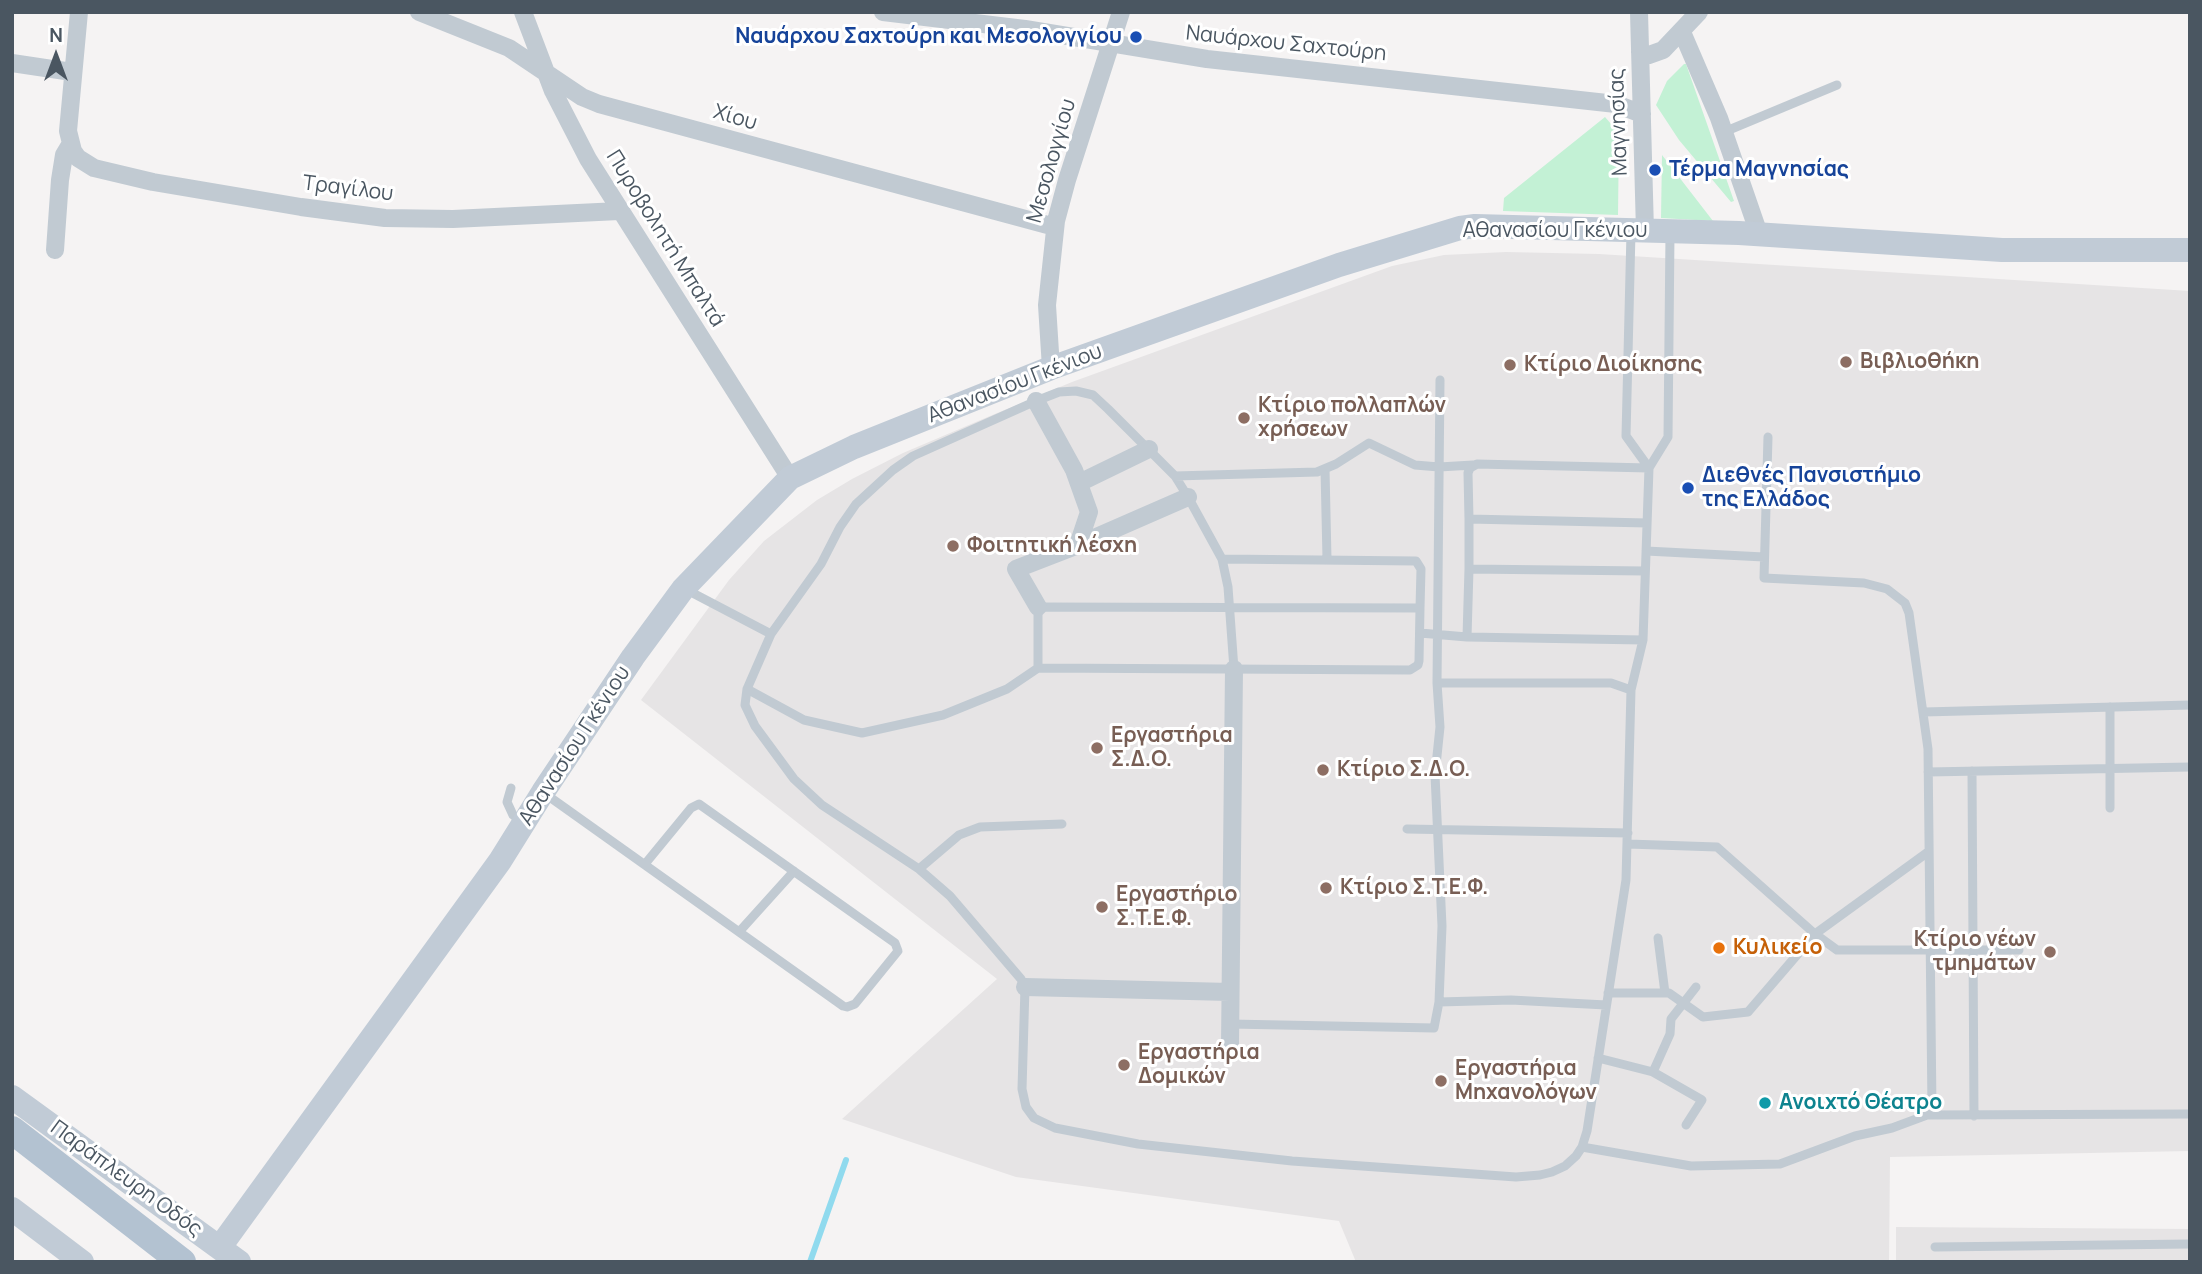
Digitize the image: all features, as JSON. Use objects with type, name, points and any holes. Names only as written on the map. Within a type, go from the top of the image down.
[{"type":"main road","points":[[12,1130],[182,1262]]},
{"type":"street","points":[[55,250],[64,155],[74,151],[68,120],[79,12]]},
{"type":"street","name":"Πυροβολητή Μπαλτά","points":[[523,12],[545,71],[574,134],[619,211],[790,478]]},
{"type":"street","name":"Ναυάρχου Σαχτούρη","points":[[883,12],[1025,29],[1207,59],[1616,104],[1642,114]]},
{"type":"street","name":"Μεσολογγίου","points":[[1051,368],[1047,305],[1055,228],[1067,180],[1121,12]]},
{"type":"street","name":"Μαγνησίας","points":[[1639,12],[1648,231]]},
{"type":"street","points":[[1640,52],[1649,55],[1658,53],[1682,32],[1699,12]]},
{"type":"street","name":"Χίου","points":[[424,13],[509,48],[582,97],[609,108],[1055,228]]},
{"type":"street","points":[[1682,32],[1724,132],[1759,234]]},
{"type":"street","points":[[12,63],[72,72]]},
{"type":"street","name":"Τραγίλου","points":[[74,151],[94,168],[119,175],[342,214],[432,219],[619,211]]},
{"type":"street","name":"Αθανασίου Γκένιου","points":[[230,1254],[421,972],[500,861],[633,657],[683,589],[790,478],[854,447],[1051,368],[1339,265],[1441,233],[1475,226],[1759,234],[2002,250],[2190,250]]},
{"type":"street","points":[[1035,401],[1074,470],[1089,512],[1078,545]]},
{"type":"street","points":[[1079,483],[1149,449]]},
{"type":"street","points":[[1038,607],[1016,569],[1188,497]]},
{"type":"street","points":[[1230,1045],[1234,669]]},
{"type":"street","points":[[1025,987],[1230,992]]},
{"type":"street","name":"Παράπλευρη Οδός","points":[[12,1097],[230,1254]]},
{"type":"street","points":[[12,1209],[82,1262]]},
{"type":"lane","points":[[1724,132],[1837,85]]},
{"type":"lane","points":[[1648,231],[1626,436],[1648,468]]},
{"type":"lane","points":[[1234,669],[1222,559],[1175,476],[1093,396],[1076,391],[1059,392],[913,456],[892,470],[856,504],[840,527],[821,564],[771,634],[747,689],[745,705],[755,726],[794,779],[822,805],[919,869],[950,896],[1021,979],[1025,987],[1023,1090],[1026,1107],[1034,1118],[1055,1128],[1139,1144],[1292,1161],[1516,1177],[1540,1175],[1565,1166],[1582,1147],[1626,880],[1631,690],[1643,640],[1648,468],[1668,437],[1648,231]]},
{"type":"lane","points":[[1230,1024],[1434,1028],[1439,1002],[1442,926],[1434,775],[1440,727],[1437,635],[1440,380]]},
{"type":"lane","points":[[1768,437],[1764,578],[1864,583],[1887,589],[1905,603],[1924,712],[1928,772],[1932,1109],[1927,1115]]},
{"type":"lane","points":[[1175,476],[1317,472],[1369,443],[1415,465],[1648,468]]},
{"type":"lane","points":[[1467,637],[1468,473],[1473,465]]},
{"type":"lane","points":[[1325,469],[1327,559]]},
{"type":"lane","points":[[1469,519],[1647,523]]},
{"type":"lane","points":[[1646,551],[1764,557]]},
{"type":"lane","points":[[747,689],[804,720],[862,733],[943,715],[1007,689],[1038,668],[1410,670],[1415,668],[1419,661],[1421,569],[1416,561],[1222,559]]},
{"type":"lane","points":[[1469,569],[1645,571]]},
{"type":"lane","points":[[683,589],[771,634]]},
{"type":"lane","points":[[1038,668],[1038,607],[1420,608]]},
{"type":"lane","points":[[1420,633],[1467,637],[1643,640]]},
{"type":"lane","points":[[1437,683],[1611,683],[1631,690]]},
{"type":"lane","points":[[1924,712],[2190,705]]},
{"type":"lane","points":[[2109,707],[2110,808]]},
{"type":"lane","points":[[1928,772],[2190,767]]},
{"type":"lane","points":[[1972,771],[1974,1116]]},
{"type":"lane","points":[[511,788],[507,802],[513,815],[524,823]]},
{"type":"lane","points":[[543,792],[843,1006],[855,1004],[897,955],[898,946],[699,804],[691,808],[645,864]]},
{"type":"lane","points":[[919,869],[959,835],[980,827],[1062,824]]},
{"type":"lane","points":[[1407,829],[1628,833]]},
{"type":"lane","points":[[1628,844],[1717,847],[1815,934],[1837,950],[2019,950]]},
{"type":"lane","points":[[1608,993],[1669,993],[1703,1017],[1748,1012],[1815,934],[1928,852]]},
{"type":"lane","points":[[739,932],[794,871]]},
{"type":"lane","points":[[1658,938],[1665,993]]},
{"type":"lane","points":[[1653,1072],[1670,1034],[1671,1019],[1696,987]]},
{"type":"lane","points":[[1439,1002],[1511,1000],[1606,1005]]},
{"type":"lane","points":[[1598,1058],[1653,1072],[1702,1100],[1686,1125]]},
{"type":"lane","points":[[1582,1147],[1691,1167],[1780,1164],[1856,1136],[1892,1128],[1927,1115],[2190,1114]]},
{"type":"lane","points":[[1935,1247],[2190,1244]]},
{"type":"shaded area","points":[[1506,252],[1599,254],[2190,291],[2190,1151],[1890,1157],[1889,1262],[1356,1262],[1339,1221],[1016,1177],[842,1119],[997,979],[641,700],[729,580],[764,541],[817,500],[903,453],[990,416],[1072,382],[1392,266],[1444,255]]},
{"type":"shaded area","points":[[1896,1227],[2190,1229],[2190,1262],[1896,1262]]},
{"type":"green space","points":[[1684,64],[1734,201],[1731,202],[1679,140],[1656,105],[1667,81]]},
{"type":"green space","points":[[1605,117],[1619,133],[1618,215],[1503,211],[1504,198]]},
{"type":"green space","points":[[1662,155],[1713,221],[1661,218]]},
{"type":"waterway","points":[[810,1262],[846,1160]]},
{"type":"place","name":"Ναυάρχου Σαχτούρη και Μεσολογγίου","points":[[1136,37]]},
{"type":"place","name":"Τέρμα Μαγνησίας","points":[[1655,170]]},
{"type":"place","name":"Βιβλιοθήκη","points":[[1846,362]]},
{"type":"place","name":"Κτίριο Διοίκησης","points":[[1510,365]]},
{"type":"place","name":"Κτίριο πολλαπλών χρήσεων","points":[[1244,418]]},
{"type":"place","name":"Διεθνές Πανσιστήμιο της Ελλάδος","points":[[1688,488]]},
{"type":"place","name":"Φοιτητική λέσχη","points":[[953,546]]},
{"type":"place","name":"Εργαστήρια Σ.Δ.Ο.","points":[[1097,748]]},
{"type":"place","name":"Κτίριο Σ.Δ.Ο.","points":[[1323,770]]},
{"type":"place","name":"Κτίριο Σ.Τ.Ε.Φ.","points":[[1326,888]]},
{"type":"place","name":"Εργαστήριο Σ.Τ.Ε.Φ.","points":[[1102,907]]},
{"type":"place","name":"Κυλικείο","points":[[1719,948]]},
{"type":"place","name":"Κτίριο νέων τμημάτων","points":[[2050,952]]},
{"type":"place","name":"Εργαστήρια Δομικών","points":[[1124,1065]]},
{"type":"place","name":"Εργαστήρια Μηχανολόγων","points":[[1441,1081]]},
{"type":"place","name":"Ανοιχτό Θέατρο","points":[[1765,1103]]}]
